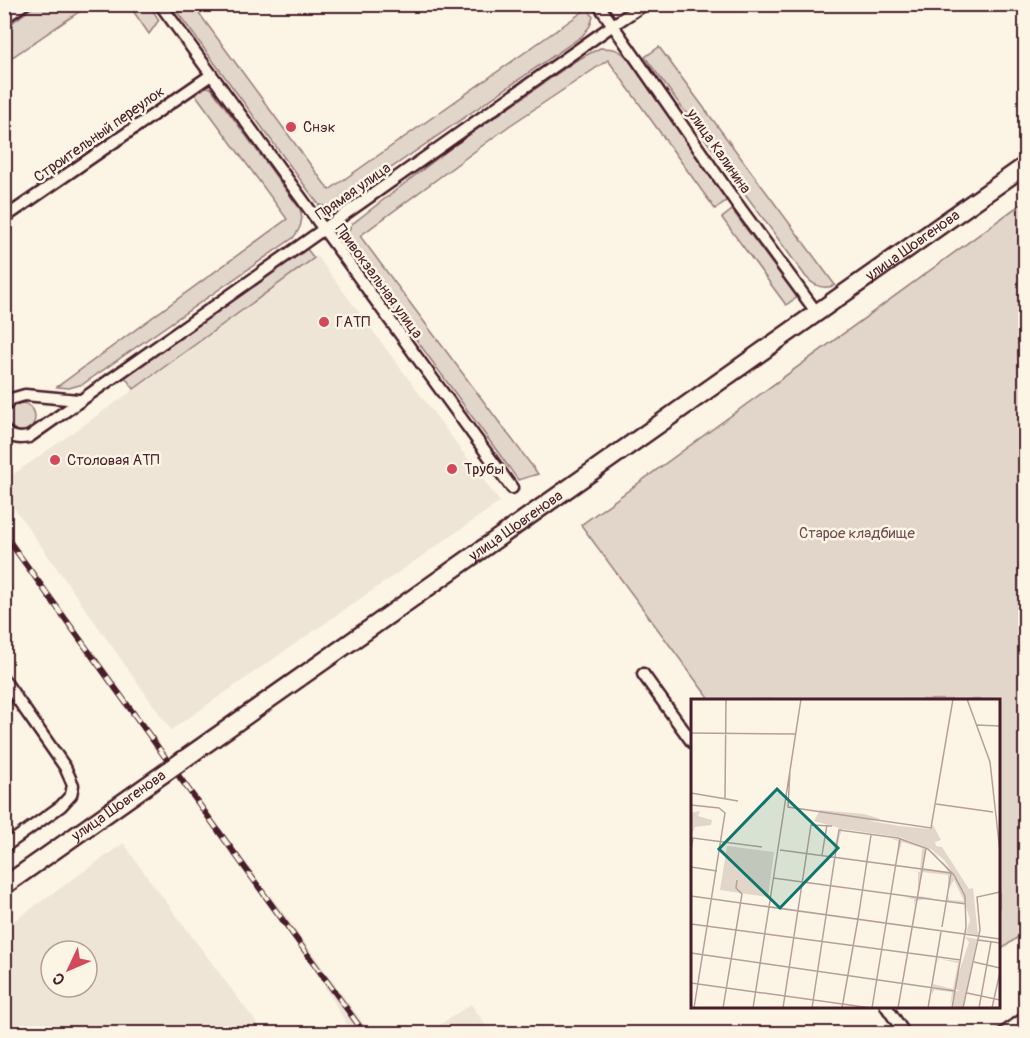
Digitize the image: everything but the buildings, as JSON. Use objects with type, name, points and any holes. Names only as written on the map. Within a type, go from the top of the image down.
[{"type":"street","points":[[4,18],[24,4]]},
{"type":"street","name":"Привокзальная улица","points":[[160,4],[512,488]]},
{"type":"street","name":"улица Калинина","points":[[598,4],[817,314]]},
{"type":"street","name":"Прямая улица","points":[[4,430],[20,439],[29,437],[78,400],[645,4]]},
{"type":"street","name":"Строительный переулок","points":[[4,218],[211,75]]},
{"type":"street","name":"улица Шовгенова","points":[[4,885],[1026,165]]},
{"type":"street","points":[[4,407],[11,399],[25,395],[78,400]]},
{"type":"street","points":[[643,674],[691,739]]},
{"type":"street","points":[[4,680],[65,767],[73,785],[70,795],[61,806],[4,847]]},
{"type":"street","points":[[886,1008],[905,1034]]},
{"type":"street","points":[[1002,1034],[1026,1017]]},
{"type":"shaded area","points":[[317,256],[500,502],[171,730],[5,495],[4,481],[159,372]]},
{"type":"shaded area","points":[[124,843],[264,1033],[5,1033],[5,927]]},
{"type":"shaded area","points":[[269,893],[370,1033],[352,1033]]},
{"type":"shaded area","points":[[471,1004],[491,1033],[435,1033],[432,1030]]},
{"type":"green space","points":[[36,5],[89,5],[5,62],[5,28]]},
{"type":"green space","points":[[129,5],[149,5],[159,20],[149,34]]},
{"type":"green space","points":[[172,5],[193,5],[329,190],[588,8],[593,17],[590,26],[582,36],[339,204],[330,207],[319,205]]},
{"type":"green space","points":[[659,47],[835,285],[819,286],[806,277],[645,57]]},
{"type":"green space","points":[[600,48],[616,50],[623,53],[629,60],[727,200],[715,209],[608,60],[509,126],[360,236],[538,474],[518,480],[347,244],[347,234],[352,224],[456,144],[577,60]]},
{"type":"green space","points":[[203,86],[211,88],[300,209],[302,221],[300,228],[293,238],[83,384],[69,388],[57,387],[287,219],[193,91]]},
{"type":"green space","name":"Старое кладбище","points":[[1025,201],[1026,931],[1000,950],[1000,699],[709,699],[581,525]]},
{"type":"green space","points":[[732,210],[797,297],[786,305],[722,218]]},
{"type":"green space","points":[[307,249],[314,258],[134,389],[124,376]]},
{"type":"green space","points":[[21,403],[31,407],[35,417],[31,427],[21,431],[11,427],[7,417],[11,407]]},
{"type":"railway","points":[[4,534],[365,1034]]},
{"type":"place","name":"Снэк","points":[[291,127]]},
{"type":"place","name":"ГАТП","points":[[324,322]]},
{"type":"place","name":"Столовая АТП","points":[[55,460]]},
{"type":"place","name":"Трубы","points":[[452,469]]}]
